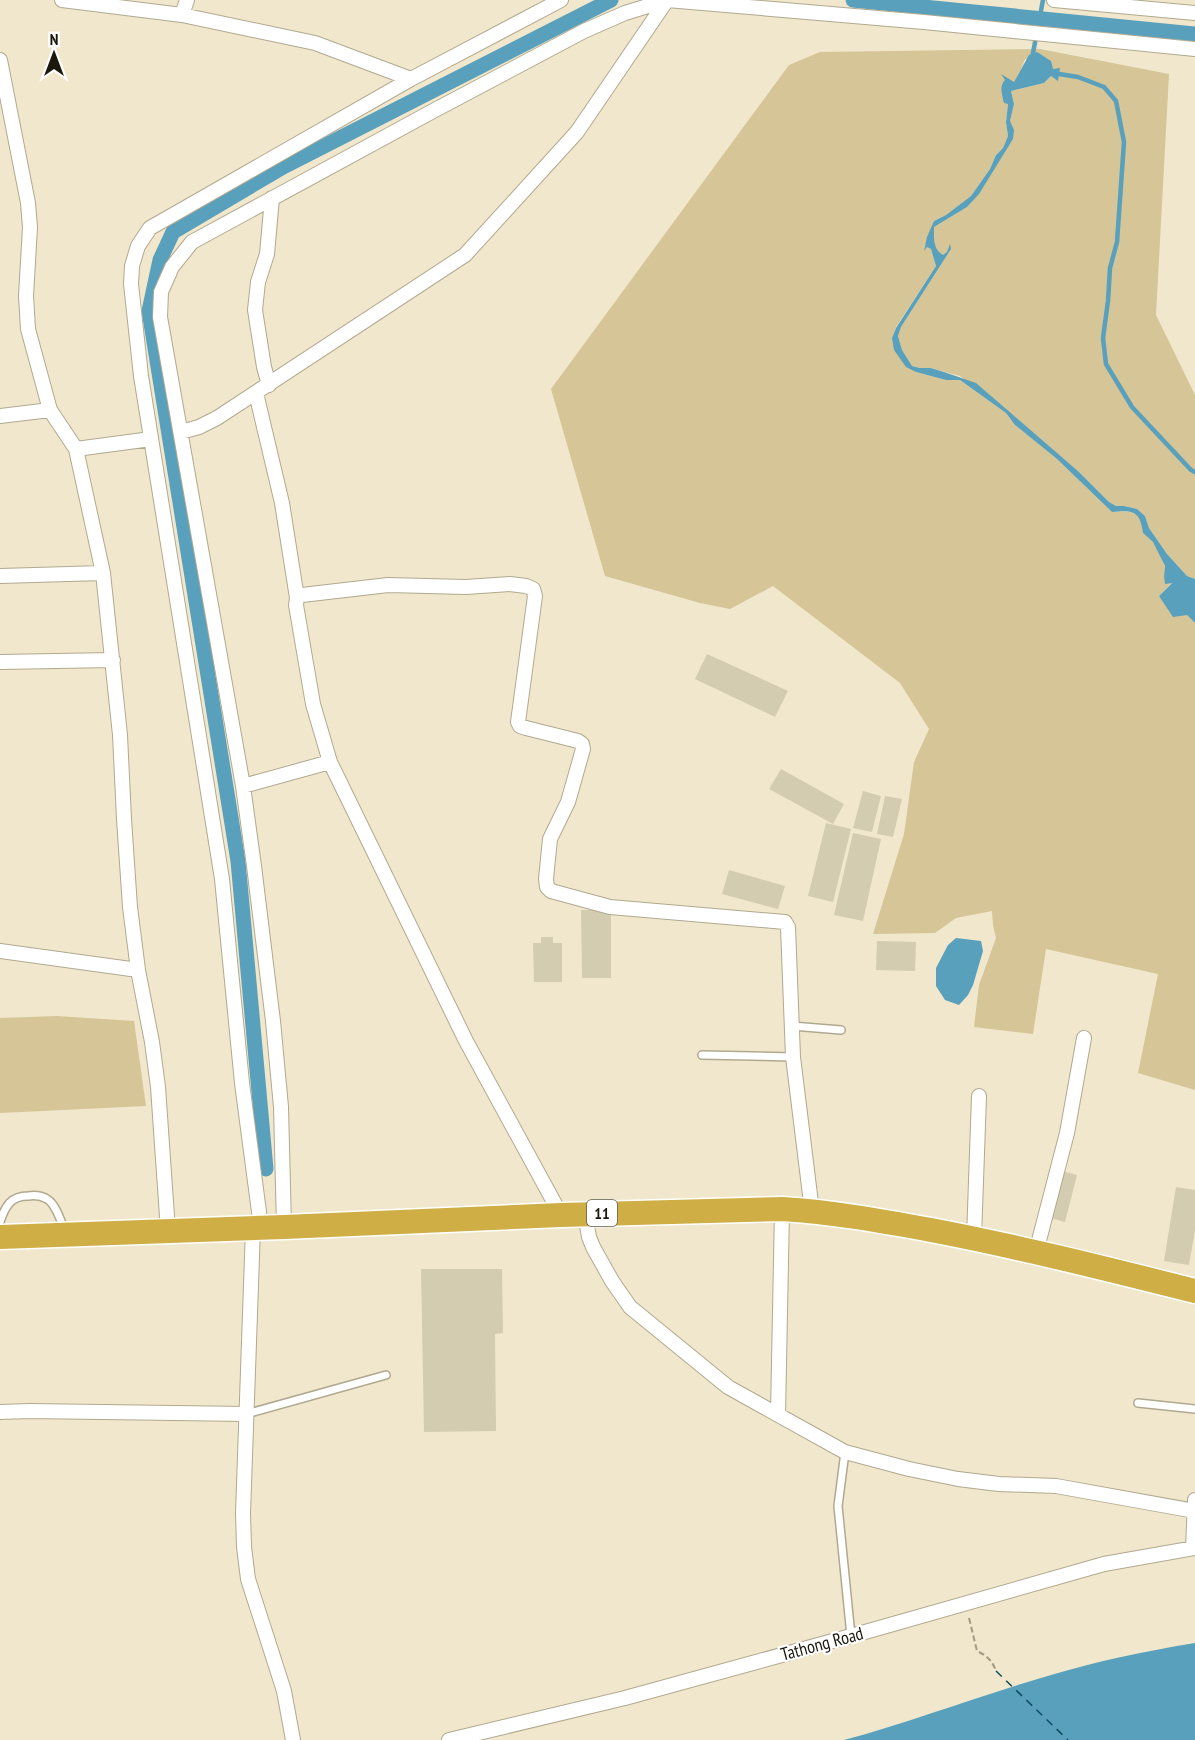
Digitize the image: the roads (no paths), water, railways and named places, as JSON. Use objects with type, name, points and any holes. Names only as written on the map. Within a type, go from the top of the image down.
[{"type":"highway","name":"11","points":[[0,1237],[585,1214],[782,1209],[893,1223],[974,1238],[1195,1291]]},
{"type":"street","points":[[62,0],[182,15],[315,43],[411,79]]},
{"type":"street","points":[[182,15],[187,0]]},
{"type":"street","points":[[293,1740],[284,1691],[248,1578],[244,1547],[246,1414],[257,1228],[222,879],[141,376],[131,284],[132,266],[138,246],[150,228],[411,79],[561,0]]},
{"type":"street","points":[[181,432],[200,428],[269,385],[465,255],[577,132],[667,0]]},
{"type":"street","points":[[284,1227],[281,1107],[273,1021],[243,786],[160,317],[161,292],[172,267],[192,242],[433,111],[584,31],[625,13],[667,0],[1195,49]]},
{"type":"street","points":[[1054,0],[1193,9]]},
{"type":"street","points":[[0,60],[28,204],[30,227],[26,296],[28,329],[50,410],[75,449],[102,573],[120,735],[130,907],[158,1087],[168,1232]]},
{"type":"street","points":[[269,385],[255,310],[258,282],[267,254],[272,198]]},
{"type":"street","points":[[256,393],[282,503],[313,704],[330,762],[466,1041],[561,1215]]},
{"type":"street","points":[[0,416],[50,410]]},
{"type":"street","points":[[75,449],[151,439]]},
{"type":"street","points":[[0,576],[102,573]]},
{"type":"street","points":[[297,598],[302,595],[388,585],[466,587],[510,584],[526,586],[533,590],[536,596],[518,722],[520,726],[526,728],[578,741],[582,744],[583,749],[567,802],[550,839],[547,887],[551,891],[610,907],[785,922],[788,927],[793,1056],[812,1211]]},
{"type":"street","points":[[0,662],[113,660]]},
{"type":"street","points":[[243,786],[330,762]]},
{"type":"street","points":[[0,951],[138,970]]},
{"type":"street","points":[[1036,1252],[1068,1133],[1084,1038]]},
{"type":"street","points":[[974,1238],[979,1096]]},
{"type":"street","points":[[778,1415],[782,1209]]},
{"type":"street","points":[[585,1214],[593,1247],[630,1307],[728,1387],[845,1452],[899,1467],[958,1479],[999,1484],[1056,1486],[1195,1507],[1194,1548]]},
{"type":"street","points":[[0,1412],[246,1414]]},
{"type":"street","name":"Tathong Road","points":[[449,1740],[625,1698],[1104,1564],[1194,1548]]},
{"type":"lane","points":[[792,1026],[841,1029]]},
{"type":"lane","points":[[702,1055],[793,1056]]},
{"type":"lane","points":[[0,1222],[3,1211],[12,1201],[19,1196],[36,1195],[48,1199],[57,1211],[67,1236]]},
{"type":"lane","points":[[246,1414],[386,1375]]},
{"type":"lane","points":[[1138,1403],[1195,1409]]},
{"type":"lane","points":[[845,1452],[838,1506],[851,1636]]},
{"type":"water","points":[[1037,52],[1051,61],[1053,69],[1060,68],[1058,81],[1051,76],[1044,83],[1011,91],[1014,104],[1010,121],[1014,130],[1013,139],[979,194],[967,207],[934,227],[937,250],[943,255],[950,244],[951,249],[901,327],[898,336],[902,350],[912,366],[931,368],[976,383],[1079,472],[1109,502],[1116,506],[1137,509],[1145,516],[1149,528],[1167,554],[1187,576],[1195,579],[1195,623],[1187,615],[1173,617],[1159,596],[1172,583],[1165,584],[1165,566],[1153,542],[1143,533],[1140,520],[1134,513],[1112,512],[1057,459],[1015,425],[1006,413],[960,380],[946,380],[916,372],[906,367],[894,350],[892,338],[896,328],[936,266],[931,249],[927,247],[924,251],[934,221],[971,196],[990,169],[996,155],[1003,148],[1008,136],[1006,122],[1008,104],[1004,103],[1002,97],[1005,80],[1001,74],[1014,82],[1029,55]]},
{"type":"water","points":[[956,938],[981,941],[983,951],[973,985],[959,1005],[945,1000],[936,986],[936,968],[948,945]]},
{"type":"water","points":[[1195,1643],[1195,1740],[844,1740],[1069,1670],[1158,1649]]},
{"type":"waterway","points":[[266,1169],[238,861],[149,311],[160,260],[173,232],[283,167],[611,0]]},
{"type":"waterway","points":[[853,0],[1195,34]]},
{"type":"waterway","points":[[1034,59],[1033,53],[1043,0]]},
{"type":"waterway","points":[[1053,73],[1078,77],[1104,87],[1116,101],[1124,142],[1117,242],[1110,268],[1103,338],[1106,364],[1132,407],[1195,472]]}]
